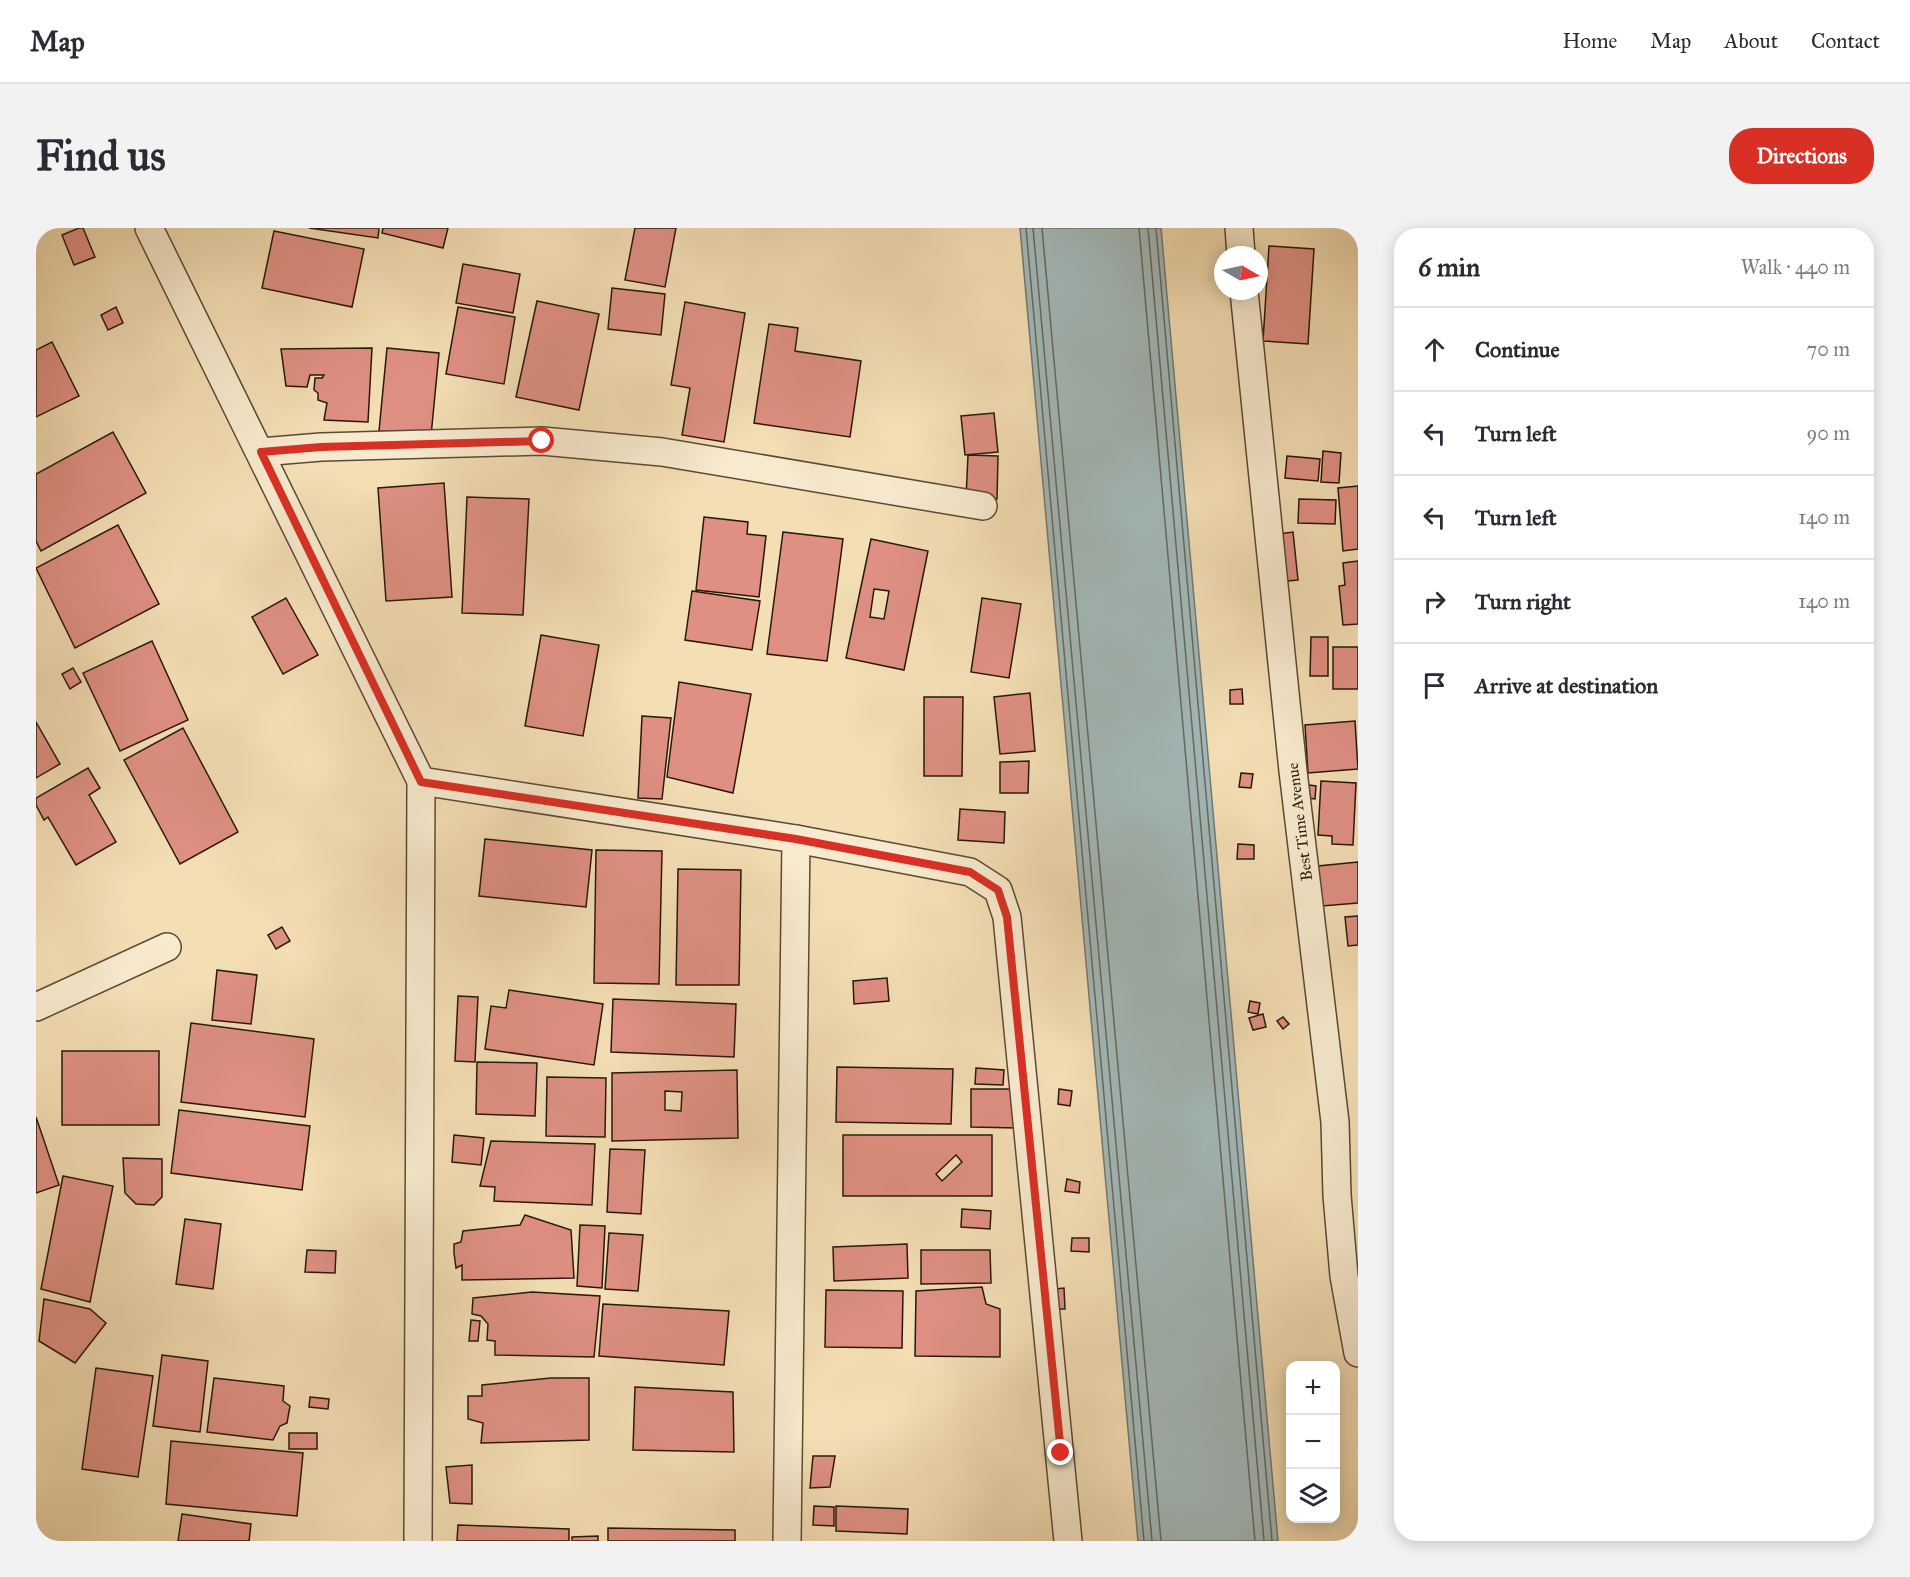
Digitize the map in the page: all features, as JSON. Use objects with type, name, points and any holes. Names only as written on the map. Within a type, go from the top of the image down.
[{"type":"street","points":[[149,228],[261,452],[421,782],[418,1541]]},
{"type":"street","points":[[1239,228],[1240,246]]},
{"type":"street","name":"Best Time Avenue","points":[[1245,300],[1293,771],[1335,1122],[1337,1195],[1344,1275],[1358,1353]]},
{"type":"street","points":[[261,452],[321,447],[542,441],[662,453],[983,506]]},
{"type":"street","points":[[421,782],[796,839],[970,872],[998,890],[1007,917],[1068,1541]]},
{"type":"street","points":[[788,1541],[796,839]]},
{"type":"street","points":[[36,1006],[167,947]]},
{"type":"water","points":[[1020,228],[1161,228],[1278,1541],[1138,1541]]},
{"type":"building","points":[[83,228],[95,257],[74,265],[62,235]]},
{"type":"building","points":[[309,228],[379,228],[378,238]]},
{"type":"building","points":[[383,228],[448,228],[443,248],[382,233]]},
{"type":"building","points":[[635,228],[676,228],[665,287],[625,280]]},
{"type":"building","points":[[274,231],[364,249],[352,307],[262,288]]},
{"type":"building","points":[[1269,246],[1314,249],[1308,344],[1263,341],[1266,300],[1268,300]]},
{"type":"building","points":[[463,264],[520,274],[513,313],[456,303]]},
{"type":"building","points":[[612,288],[665,294],[661,335],[608,329]]},
{"type":"building","points":[[537,301],[599,314],[579,410],[516,397]]},
{"type":"building","points":[[685,302],[745,313],[724,442],[682,435],[690,388],[671,385]]},
{"type":"building","points":[[116,307],[123,323],[108,330],[101,315]]},
{"type":"building","points":[[458,307],[515,317],[504,384],[446,374]]},
{"type":"building","points":[[769,324],[798,328],[795,351],[861,361],[850,437],[754,423]]},
{"type":"building","points":[[52,342],[79,396],[36,417],[36,350]]},
{"type":"building","points":[[372,348],[368,422],[324,420],[327,403],[318,400],[318,393],[314,390],[315,378],[322,378],[324,375],[310,375],[307,387],[286,386],[281,349]]},
{"type":"building","points":[[387,348],[439,353],[431,436],[379,431]]},
{"type":"building","points":[[994,413],[998,452],[965,455],[961,416]]},
{"type":"building","points":[[113,432],[146,493],[41,551],[36,541],[36,474]]},
{"type":"building","points":[[1323,451],[1341,453],[1339,483],[1321,482]]},
{"type":"building","points":[[968,455],[998,456],[997,499],[966,498]]},
{"type":"building","points":[[1287,456],[1320,459],[1318,481],[1285,478]]},
{"type":"building","points":[[444,483],[452,597],[386,601],[378,488]]},
{"type":"building","points":[[1358,486],[1358,549],[1343,551],[1338,488]]},
{"type":"building","points":[[467,497],[529,499],[523,615],[462,613]]},
{"type":"building","points":[[1299,499],[1336,500],[1335,524],[1298,523]]},
{"type":"building","points":[[704,517],[748,522],[747,534],[766,536],[759,597],[696,590]]},
{"type":"building","points":[[118,525],[159,604],[75,648],[36,568]]},
{"type":"building","points":[[783,532],[843,539],[827,661],[767,654]]},
{"type":"building","points":[[1293,532],[1298,580],[1276,582],[1271,535]]},
{"type":"building","points":[[871,539],[928,551],[904,670],[846,658]],"holes":[[[874,589],[889,591],[884,619],[870,617]]]},
{"type":"building","points":[[1358,561],[1358,624],[1343,625],[1339,586],[1345,585],[1343,563]]},
{"type":"building","points":[[692,591],[760,601],[752,650],[685,640]]},
{"type":"building","points":[[286,598],[318,655],[283,674],[252,617]]},
{"type":"building","points":[[982,598],[1021,604],[1009,678],[971,672]]},
{"type":"building","points":[[541,635],[599,645],[583,736],[525,726]]},
{"type":"building","points":[[1311,637],[1328,637],[1328,676],[1310,676]]},
{"type":"building","points":[[152,641],[188,720],[120,751],[83,673]]},
{"type":"building","points":[[1333,647],[1358,647],[1358,689],[1333,689]]},
{"type":"building","points":[[73,668],[81,682],[70,689],[62,674]]},
{"type":"building","points":[[679,682],[751,694],[733,793],[667,777]]},
{"type":"building","points":[[1242,689],[1243,704],[1230,704],[1230,690]]},
{"type":"building","points":[[1030,693],[1035,751],[1000,754],[994,697]]},
{"type":"building","points":[[924,697],[963,697],[962,776],[924,776]]},
{"type":"building","points":[[642,716],[671,718],[662,799],[638,798]]},
{"type":"building","points":[[1355,721],[1358,769],[1308,773],[1305,725]]},
{"type":"building","points":[[36,722],[60,764],[36,778]]},
{"type":"building","points":[[183,728],[238,832],[180,864],[124,760]]},
{"type":"building","points":[[1029,761],[1028,793],[1000,793],[1000,762]]},
{"type":"building","points":[[88,768],[100,788],[89,795],[116,842],[76,865],[48,817],[44,820],[36,805],[36,798]]},
{"type":"building","points":[[1241,773],[1253,774],[1251,788],[1239,787]]},
{"type":"building","points":[[1321,781],[1356,783],[1353,845],[1332,844],[1332,836],[1318,835]]},
{"type":"building","points":[[1301,784],[1316,786],[1315,799],[1299,797]]},
{"type":"building","points":[[960,809],[1005,812],[1004,843],[958,840]]},
{"type":"building","points":[[485,839],[592,850],[586,907],[479,896]]},
{"type":"building","points":[[1238,844],[1254,845],[1254,859],[1237,859]]},
{"type":"building","points":[[596,850],[662,851],[659,984],[594,983]]},
{"type":"building","points":[[1358,862],[1358,903],[1322,906],[1318,866]]},
{"type":"building","points":[[678,869],[741,870],[739,985],[676,985]]},
{"type":"building","points":[[1358,916],[1358,945],[1348,946],[1345,917]]},
{"type":"building","points":[[282,927],[290,941],[276,949],[268,935]]},
{"type":"building","points":[[217,970],[257,975],[251,1024],[212,1020]]},
{"type":"building","points":[[887,978],[889,1001],[854,1004],[853,981]]},
{"type":"building","points":[[509,990],[603,1004],[594,1065],[485,1049],[491,1006],[506,1008]]},
{"type":"building","points":[[458,996],[478,997],[475,1062],[455,1061]]},
{"type":"building","points":[[613,999],[736,1004],[734,1057],[611,1052]]},
{"type":"building","points":[[1250,1001],[1260,1003],[1258,1014],[1248,1012]]},
{"type":"building","points":[[1263,1014],[1266,1027],[1253,1030],[1249,1018]]},
{"type":"building","points":[[1283,1017],[1289,1024],[1283,1029],[1277,1021]]},
{"type":"building","points":[[191,1023],[314,1039],[305,1117],[181,1102]]},
{"type":"building","points":[[62,1051],[159,1051],[159,1125],[62,1125]]},
{"type":"building","points":[[477,1062],[537,1063],[535,1116],[476,1114]]},
{"type":"building","points":[[837,1067],[953,1069],[951,1124],[836,1122]]},
{"type":"building","points":[[976,1068],[1004,1070],[1003,1085],[975,1084]]},
{"type":"building","points":[[737,1070],[738,1138],[612,1141],[612,1073]],"holes":[[[665,1091],[682,1092],[681,1111],[665,1110]]]},
{"type":"building","points":[[547,1077],[606,1078],[605,1137],[546,1136]]},
{"type":"building","points":[[971,1089],[1019,1089],[1019,1128],[971,1127]]},
{"type":"building","points":[[1059,1089],[1072,1091],[1070,1106],[1058,1104]]},
{"type":"building","points":[[179,1110],[310,1126],[302,1190],[171,1173]]},
{"type":"building","points":[[36,1117],[59,1185],[36,1193]]},
{"type":"building","points":[[454,1135],[484,1138],[481,1165],[452,1162]]},
{"type":"building","points":[[843,1135],[992,1135],[992,1196],[843,1196]],"holes":[[[956,1155],[962,1162],[942,1181],[936,1174]]]},
{"type":"building","points":[[491,1141],[595,1144],[592,1205],[494,1201],[495,1187],[480,1186]]},
{"type":"building","points":[[610,1149],[645,1150],[641,1214],[607,1212]]},
{"type":"building","points":[[123,1158],[162,1159],[162,1197],[154,1205],[136,1204],[125,1193]]},
{"type":"building","points":[[63,1176],[113,1186],[90,1302],[41,1289]]},
{"type":"building","points":[[1067,1179],[1080,1182],[1079,1193],[1065,1191]]},
{"type":"building","points":[[962,1209],[991,1211],[990,1229],[961,1227]]},
{"type":"building","points":[[525,1215],[571,1230],[574,1278],[462,1280],[462,1265],[456,1268],[454,1244],[461,1242],[463,1231],[520,1225]]},
{"type":"building","points":[[185,1219],[221,1224],[213,1289],[176,1284]]},
{"type":"building","points":[[580,1225],[605,1226],[602,1288],[577,1286]]},
{"type":"building","points":[[609,1233],[643,1235],[638,1291],[605,1289]]},
{"type":"building","points":[[1072,1238],[1089,1238],[1089,1252],[1071,1251]]},
{"type":"building","points":[[907,1244],[908,1278],[834,1281],[833,1247]]},
{"type":"building","points":[[307,1250],[336,1251],[335,1273],[305,1272]]},
{"type":"building","points":[[921,1250],[990,1250],[991,1283],[921,1284]]},
{"type":"building","points":[[982,1287],[986,1304],[1000,1309],[1000,1357],[915,1356],[916,1291]]},
{"type":"building","points":[[1064,1288],[1065,1309],[1057,1309],[1056,1289]]},
{"type":"building","points":[[826,1290],[903,1291],[902,1348],[825,1347]]},
{"type":"building","points":[[532,1292],[600,1296],[594,1357],[495,1355],[495,1341],[487,1340],[488,1324],[481,1316],[472,1314],[473,1298]]},
{"type":"building","points":[[44,1299],[90,1309],[106,1323],[75,1363],[39,1341]]},
{"type":"building","points":[[603,1304],[729,1311],[724,1365],[599,1356]]},
{"type":"building","points":[[471,1320],[480,1321],[478,1341],[469,1341]]},
{"type":"building","points":[[162,1355],[208,1361],[200,1432],[153,1426]]},
{"type":"building","points":[[96,1368],[153,1376],[138,1477],[82,1469]]},
{"type":"building","points":[[214,1378],[284,1386],[283,1401],[290,1406],[287,1423],[280,1426],[273,1440],[207,1432]]},
{"type":"building","points":[[551,1378],[589,1378],[589,1440],[481,1443],[483,1423],[468,1419],[468,1396],[482,1396],[482,1385]]},
{"type":"building","points":[[635,1387],[733,1392],[734,1452],[633,1450]]},
{"type":"building","points":[[310,1397],[329,1399],[328,1409],[309,1407]]},
{"type":"building","points":[[289,1433],[317,1433],[317,1449],[289,1449]]},
{"type":"building","points":[[171,1441],[303,1453],[297,1516],[166,1504]]},
{"type":"building","points":[[813,1456],[835,1456],[830,1487],[810,1488]]},
{"type":"building","points":[[472,1465],[472,1504],[450,1503],[446,1467]]},
{"type":"building","points":[[814,1506],[834,1507],[834,1526],[813,1525]]},
{"type":"building","points":[[836,1506],[908,1509],[907,1534],[836,1531]]},
{"type":"building","points":[[182,1514],[251,1524],[249,1541],[178,1541]]},
{"type":"building","points":[[458,1525],[569,1529],[569,1541],[457,1541]]},
{"type":"building","points":[[608,1528],[735,1530],[735,1541],[608,1541]]},
{"type":"building","points":[[598,1536],[598,1541],[572,1541],[572,1537]]},
{"type":"route","points":[[542,441],[321,447],[261,452],[421,782],[796,839],[970,872],[998,890],[1007,917],[1061,1453]]}]
